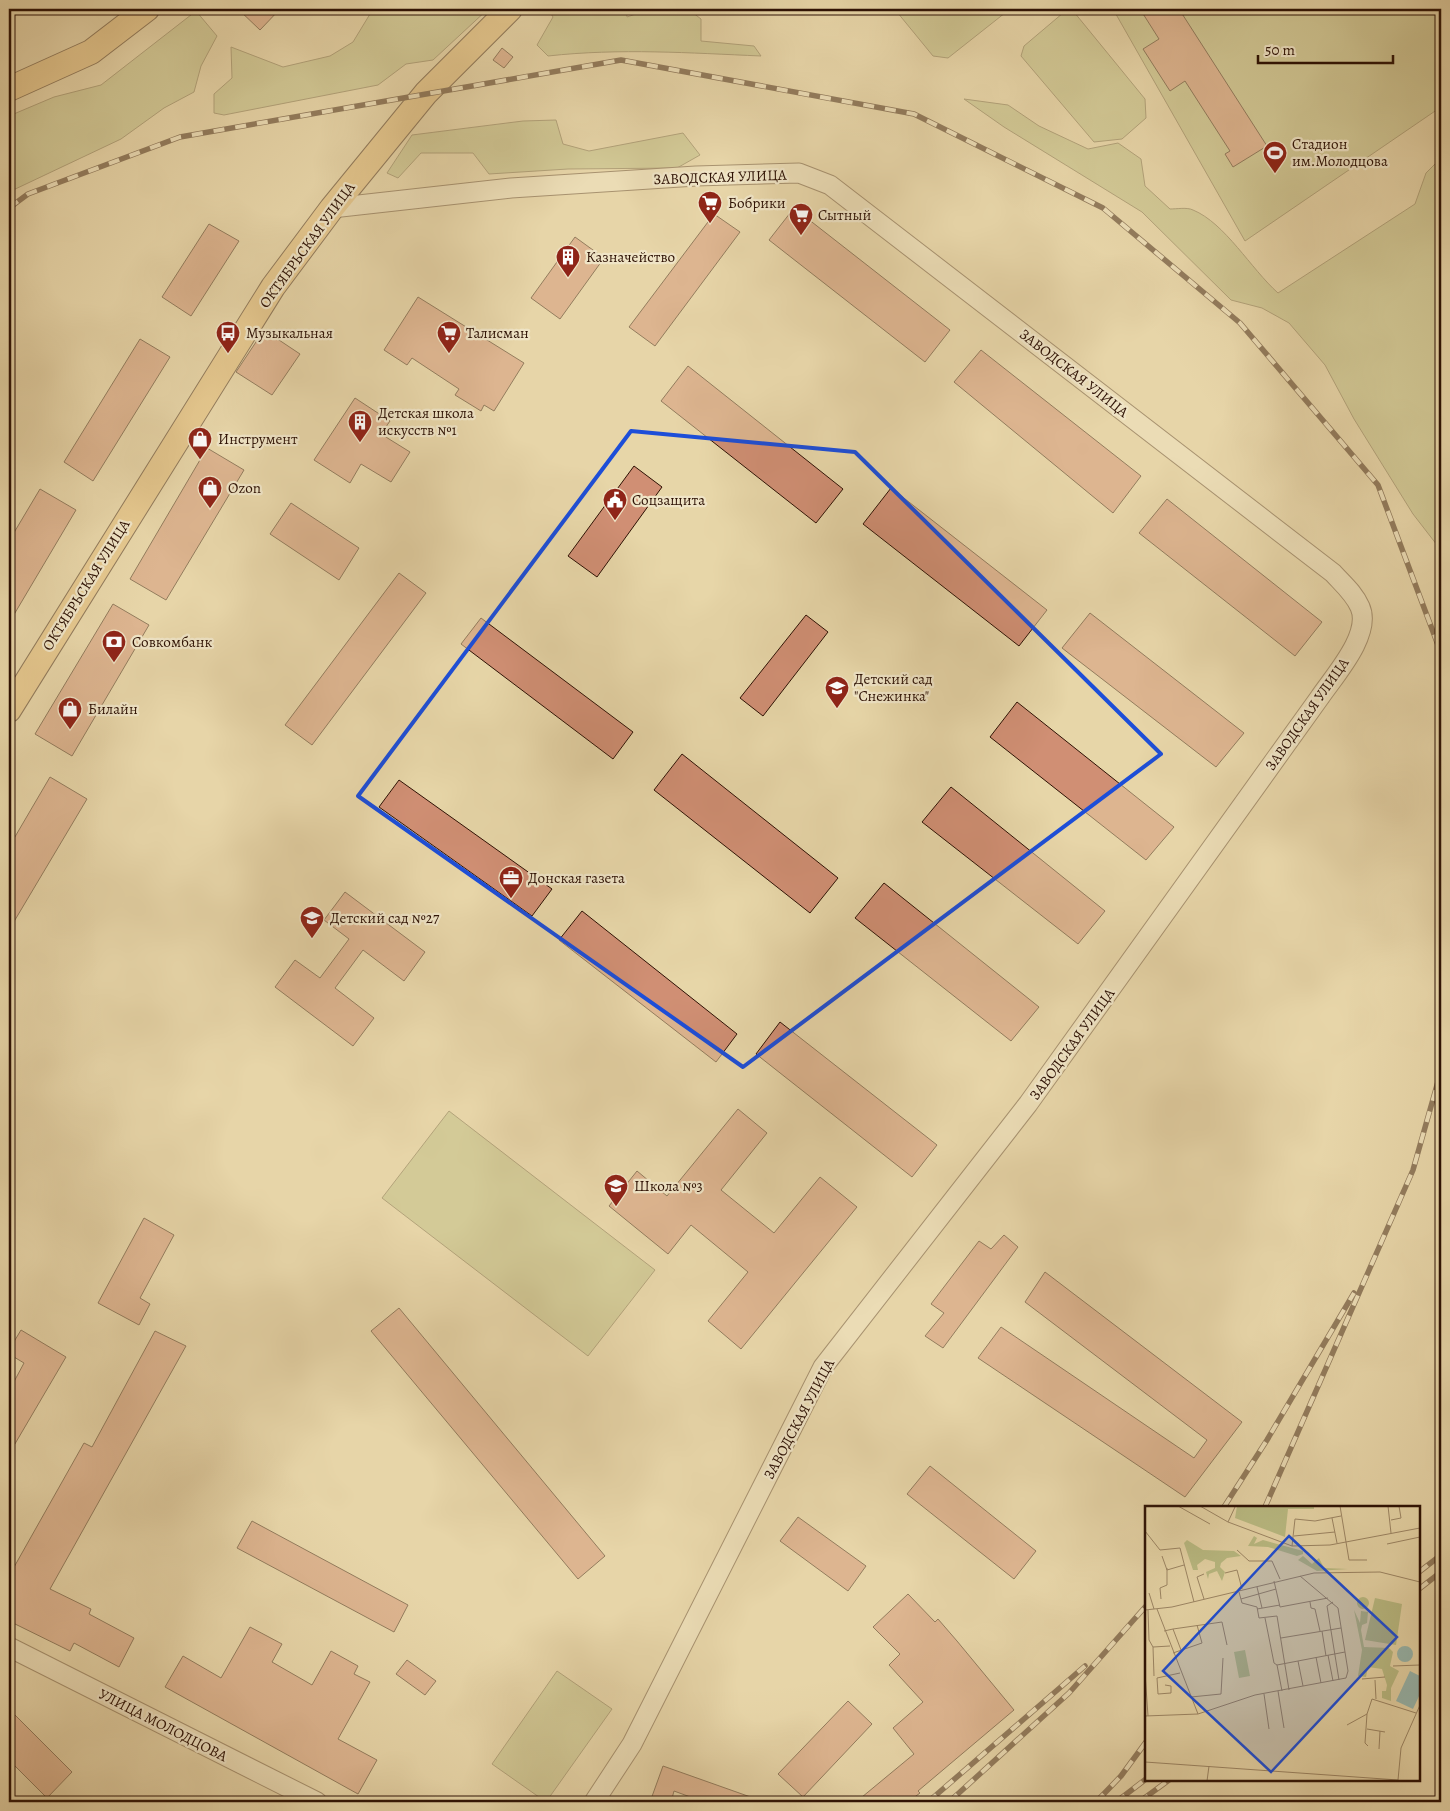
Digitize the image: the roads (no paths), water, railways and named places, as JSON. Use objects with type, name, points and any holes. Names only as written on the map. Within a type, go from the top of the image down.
[{"type":"main road","points":[[9,89],[91,52],[147,9]]},
{"type":"main road","name":"ОКТЯБРЬСКАЯ УЛИЦА","points":[[9,710],[268,295],[332,208],[426,93],[510,9]]},
{"type":"street","name":"ЗАВОДСКАЯ УЛИЦА","points":[[332,208],[511,188],[696,176],[799,174],[830,184],[1333,573],[1351,592],[1361,608],[1359,640],[1320,697],[1028,1104],[823,1367],[632,1744],[594,1802]]},
{"type":"street","name":"УЛИЦА МОЛОДЦОВА","points":[[9,1647],[317,1802]]},
{"type":"railway","points":[[9,208],[28,194],[180,137],[621,60],[914,114],[1103,208],[1240,323],[1378,485],[1441,653]]},
{"type":"railway","points":[[1265,1506],[1413,1170],[1441,1071]]},
{"type":"railway","points":[[1225,1506],[1267,1440],[1354,1293]]},
{"type":"railway","points":[[1420,1571],[1441,1555]]},
{"type":"railway","points":[[1420,1588],[1441,1572]]},
{"type":"railway","points":[[949,1802],[1069,1693],[1145,1607]]},
{"type":"railway","points":[[928,1802],[1085,1666]]},
{"type":"railway","points":[[1096,1802],[1121,1776],[1145,1743]]},
{"type":"railway","points":[[1116,1802],[1145,1780]]},
{"type":"railway","points":[[1139,1802],[1168,1781]]},
{"type":"place","name":"Стадион им.Молодцова","points":[[1275,174]]},
{"type":"place","name":"Бобрики","points":[[710,224]]},
{"type":"place","name":"Сытный","points":[[801,236]]},
{"type":"place","name":"Казначейство","points":[[568,278]]},
{"type":"place","name":"Музыкальная","points":[[228,354]]},
{"type":"place","name":"Талисман","points":[[449,354]]},
{"type":"place","name":"Детская школа искусств №1","points":[[360,443]]},
{"type":"place","name":"Инструмент","points":[[200,460]]},
{"type":"place","name":"Ozon","points":[[210,509]]},
{"type":"place","name":"Соцзащита","points":[[615,521]]},
{"type":"place","name":"Совкомбанк","points":[[114,663]]},
{"type":"place","name":"Детский сад \"Снежинка\"","points":[[837,709]]},
{"type":"place","name":"Билайн","points":[[70,730]]},
{"type":"place","name":"Донская газета","points":[[511,899]]},
{"type":"place","name":"Детский сад №27","points":[[312,939]]},
{"type":"place","name":"Школа №3","points":[[616,1207]]}]
